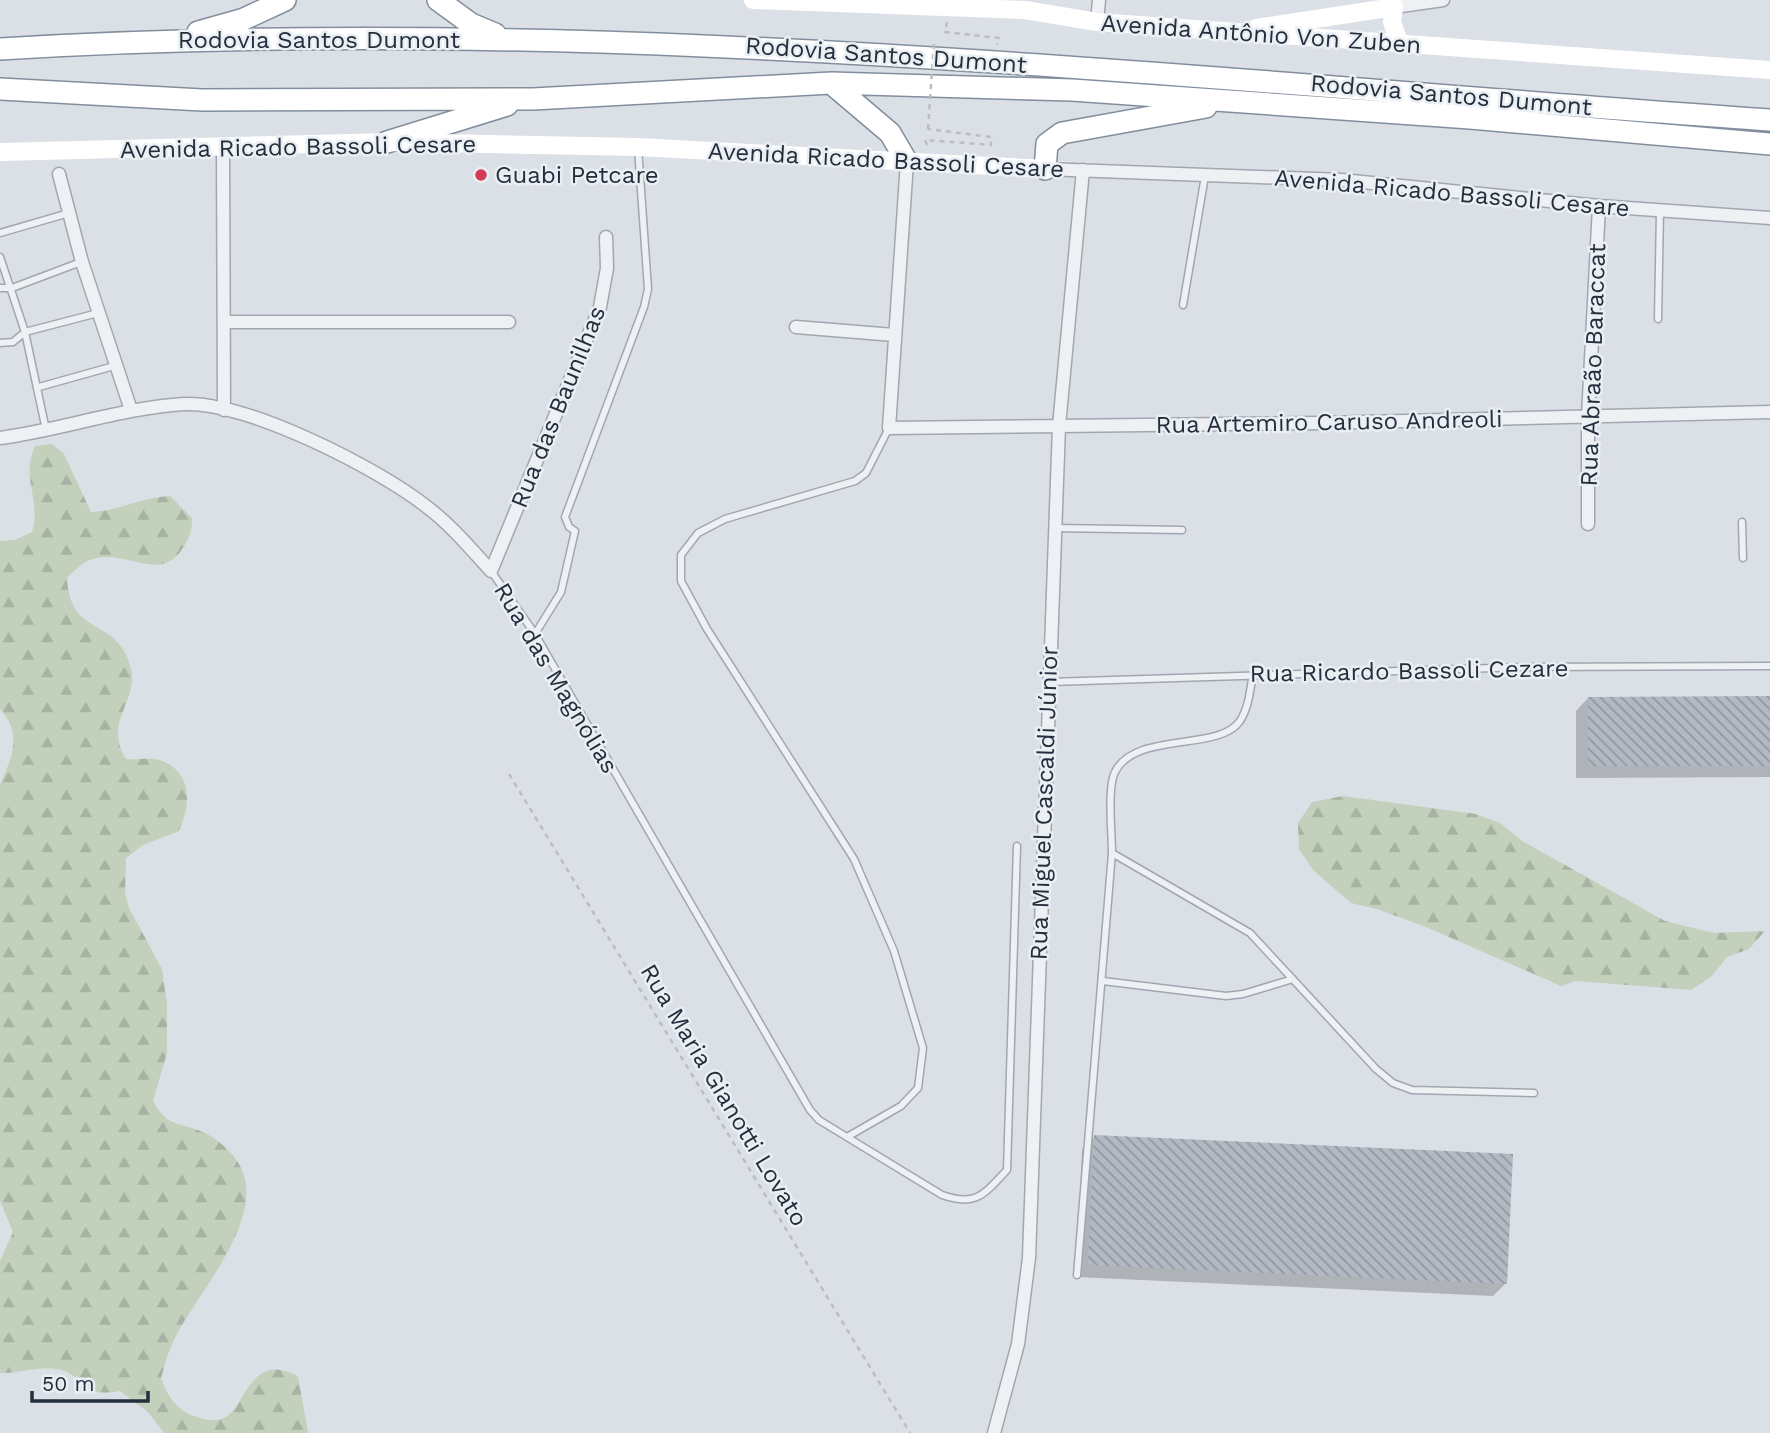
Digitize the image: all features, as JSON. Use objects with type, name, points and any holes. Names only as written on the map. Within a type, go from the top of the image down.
[{"type":"highway","points":[[149,41],[227,25],[285,0]]},
{"type":"highway","points":[[438,0],[471,24],[514,38]]},
{"type":"highway","name":"Rodovia Santos Dumont","points":[[0,49],[149,41],[514,38],[797,48],[1343,85],[1770,120]]},
{"type":"highway","points":[[831,83],[890,133],[907,162]]},
{"type":"highway","name":"Rodovia Santos Dumont","points":[[0,89],[202,100],[533,99],[831,83],[1072,90],[1770,144]]},
{"type":"highway","points":[[387,142],[448,121],[533,99]]},
{"type":"highway","points":[[1045,169],[1047,144],[1062,133],[1235,101]]},
{"type":"street","name":"Avenida Antônio Von Zuben","points":[[753,0],[928,2],[949,6],[1025,10],[1097,22],[1770,70]]},
{"type":"street","points":[[1097,22],[1099,0]]},
{"type":"street","points":[[1227,32],[1443,0]]},
{"type":"street","points":[[1394,7],[1392,22],[1400,45]]},
{"type":"street","name":"Avenida Ricado Bassoli Cesare","points":[[0,152],[319,146],[387,142],[638,146],[1045,169],[1342,180],[1599,206],[1770,218]]},
{"type":"street","points":[[223,146],[224,410]]},
{"type":"street","points":[[888,428],[907,162]]},
{"type":"street","name":"Rua Miguel Cascaldi Júnior","points":[[994,1433],[1018,1344],[1029,1258],[1047,682],[1059,426],[1083,170]]},
{"type":"street","points":[[58,174],[114,366],[131,410]]},
{"type":"street","name":"Rua Abraão Baraccat","points":[[1588,524],[1588,416],[1599,206]]},
{"type":"street","name":"Rua das Baunilhas","points":[[491,571],[584,352],[600,307],[607,268],[606,237]]},
{"type":"street","points":[[224,322],[509,322]]},
{"type":"street","points":[[796,327],[894,335]]},
{"type":"street","name":"Rua das Magnólias","points":[[0,438],[46,432],[131,410],[187,404],[224,410],[277,426],[394,482],[430,508],[491,571]]},
{"type":"street","name":"Rua Artemiro Caruso Andreoli","points":[[888,428],[1770,412]]},
{"type":"lane","points":[[535,634],[561,592],[575,531],[569,527],[565,517],[592,436],[637,325],[648,289],[638,146]]},
{"type":"lane","points":[[1183,305],[1205,175]]},
{"type":"lane","points":[[1658,319],[1660,211]]},
{"type":"lane","points":[[0,233],[69,212]]},
{"type":"lane","points":[[0,257],[25,332],[39,387],[46,432]]},
{"type":"lane","points":[[0,288],[12,288],[82,262]]},
{"type":"lane","points":[[0,343],[13,342],[25,332],[98,313]]},
{"type":"lane","points":[[39,387],[114,366]]},
{"type":"lane","points":[[888,428],[866,473],[855,481],[725,519],[698,533],[681,555],[681,581],[707,629],[854,859],[894,951],[923,1048],[918,1088],[901,1106],[847,1137],[942,1195],[961,1202],[981,1197],[1007,1170],[1017,846]]},
{"type":"lane","points":[[1742,522],[1743,558]]},
{"type":"lane","points":[[1055,528],[1182,530]]},
{"type":"lane","name":"Rua das Magnólias","points":[[491,571],[535,634],[810,1110],[819,1120],[847,1137]]},
{"type":"lane","name":"Rua Ricardo Bassoli Cezare","points":[[1047,682],[1526,667],[1770,666]]},
{"type":"lane","points":[[1077,1275],[1103,981],[1112,853],[1113,774],[1122,762],[1138,751],[1226,732],[1239,723],[1248,707],[1253,674]]},
{"type":"lane","points":[[1112,853],[1250,933],[1376,1069],[1393,1083],[1412,1090],[1534,1093]]},
{"type":"lane","points":[[1103,981],[1226,996],[1243,994],[1293,979]]},
{"type":"path","points":[[949,6],[945,32],[999,38],[997,44]]},
{"type":"path","points":[[931,162],[925,140],[991,145],[991,136],[928,129],[934,41],[947,41]]},
{"type":"path","name":"Rua Maria Gianotti Lovato","points":[[509,774],[910,1433]]},
{"type":"green space","points":[[52,444],[64,454],[91,512],[170,496],[192,518],[190,534],[183,548],[164,564],[153,565],[106,557],[82,564],[67,578],[70,597],[76,610],[115,639],[130,665],[131,689],[118,733],[126,759],[156,759],[171,765],[179,772],[186,790],[186,810],[179,831],[143,845],[126,858],[125,893],[129,908],[162,969],[167,1005],[167,1053],[153,1101],[169,1120],[214,1138],[237,1161],[245,1181],[246,1203],[229,1250],[174,1339],[161,1379],[170,1397],[179,1407],[197,1417],[212,1420],[231,1413],[257,1377],[271,1370],[290,1373],[298,1376],[308,1433],[164,1433],[148,1412],[120,1391],[95,1392],[66,1371],[42,1368],[0,1373],[0,1261],[13,1232],[0,1201],[0,785],[11,755],[13,737],[7,718],[0,709],[0,541],[15,540],[32,532],[35,509],[30,479],[31,458],[35,446]]},
{"type":"green space","points":[[1343,796],[1476,814],[1500,823],[1522,841],[1665,921],[1714,933],[1765,931],[1749,949],[1727,957],[1711,977],[1691,990],[1576,981],[1561,986],[1426,927],[1377,909],[1351,903],[1313,870],[1299,849],[1298,823],[1312,802]]},
{"type":"building","points":[[1770,696],[1770,766],[1588,766],[1588,697]]},
{"type":"building","points":[[1094,1135],[1513,1154],[1507,1284],[1088,1265]]},
{"type":"place","name":"Guabi Petcare","points":[[481,175]]}]
